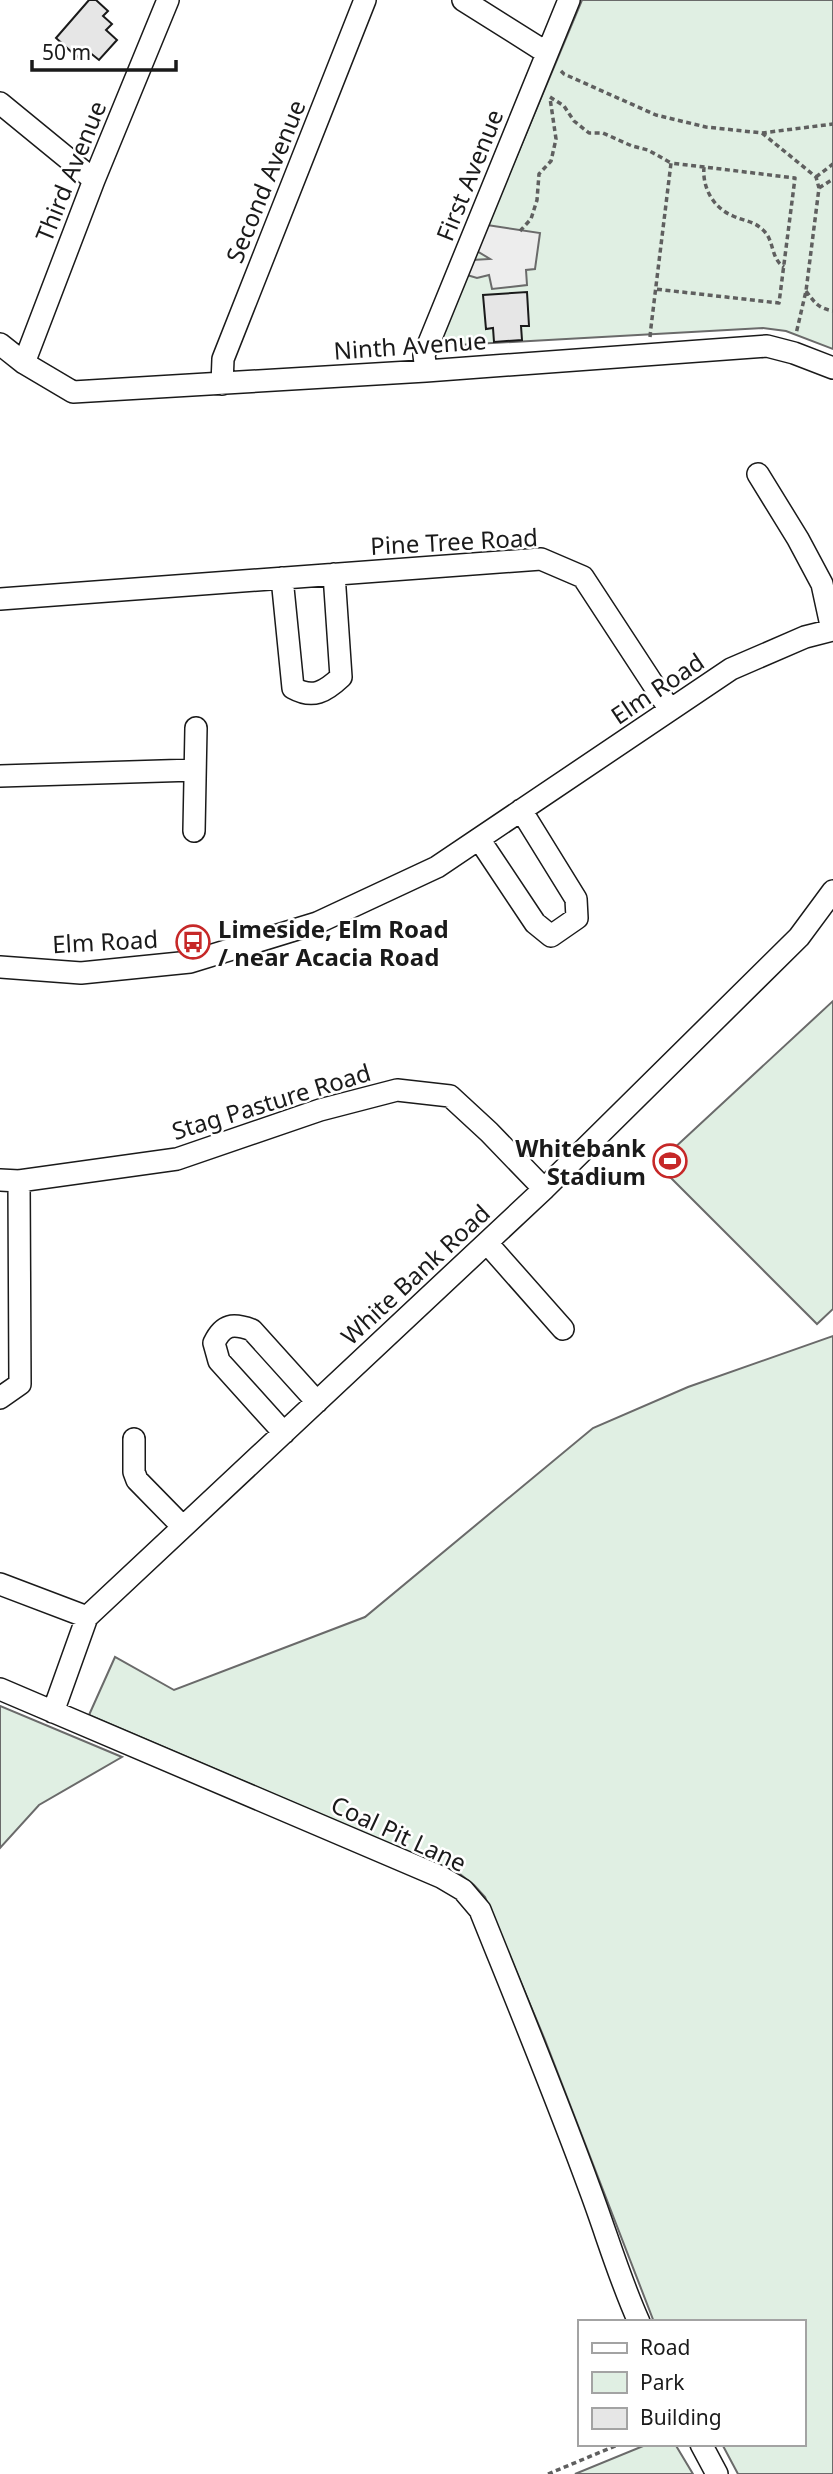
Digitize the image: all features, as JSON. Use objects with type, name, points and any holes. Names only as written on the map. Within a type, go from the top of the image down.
[{"type":"street","name":"Third Avenue","points":[[24,363],[94,180],[168,0]]},
{"type":"street","name":"Second Avenue","points":[[222,384],[223,359],[365,0]]},
{"type":"street","points":[[463,0],[547,53]]},
{"type":"street","name":"First Avenue","points":[[426,371],[424,355],[541,92],[547,53],[569,0]]},
{"type":"street","points":[[0,103],[94,180]]},
{"type":"street","name":"Ninth Avenue","points":[[0,344],[24,363],[73,392],[426,371],[766,345],[833,368]]},
{"type":"street","points":[[758,474],[822,584],[832,630]]},
{"type":"street","name":"Pine Tree Road","points":[[0,599],[541,559],[583,577],[670,710]]},
{"type":"street","points":[[282,578],[293,688],[305,695],[328,690],[341,677],[334,574]]},
{"type":"street","name":"Elm Road","points":[[0,967],[81,973],[190,962],[317,923],[437,867],[731,669],[806,637],[832,630]]},
{"type":"street","points":[[194,831],[196,728]]},
{"type":"street","points":[[0,776],[194,770]]},
{"type":"street","points":[[479,839],[535,923],[551,936],[578,918],[576,899],[522,810]]},
{"type":"street","name":"White Bank Road","points":[[87,1617],[544,1189],[799,937],[833,891]]},
{"type":"street","name":"Stag Pasture Road","points":[[0,1398],[20,1384],[10,1181],[177,1159],[320,1110],[397,1090],[450,1097],[489,1132],[544,1189]]},
{"type":"street","points":[[486,1243],[563,1329]]},
{"type":"street","points":[[284,1433],[219,1361],[214,1343],[220,1331],[229,1326],[252,1329],[317,1402]]},
{"type":"street","points":[[134,1439],[137,1480],[183,1527]]},
{"type":"street","points":[[0,1584],[87,1617],[53,1712]]},
{"type":"street","name":"Coal Pit Lane","points":[[0,1689],[441,1877],[463,1890],[480,1910],[589,2187],[622,2285],[638,2320]]},
{"type":"street","points":[[702,2446],[717,2474]]},
{"type":"path","points":[[547,53],[565,75],[656,116],[706,127],[762,133],[833,124]]},
{"type":"path","points":[[541,92],[564,106],[574,121],[589,132],[603,134],[648,150],[671,163],[795,178],[779,303],[655,289]]},
{"type":"path","points":[[520,231],[531,219],[537,200],[539,174],[551,161],[556,139],[553,108],[541,92]]},
{"type":"path","points":[[762,133],[816,177],[819,188],[806,290],[797,323],[794,353]]},
{"type":"path","points":[[650,353],[671,163]]},
{"type":"path","points":[[816,177],[833,164]]},
{"type":"path","points":[[704,167],[703,177],[709,195],[733,216],[752,222],[764,230],[770,238],[775,258],[784,267]]},
{"type":"path","points":[[819,188],[833,179]]},
{"type":"path","points":[[806,290],[814,304],[833,311]]},
{"type":"path","points":[[548,2474],[615,2446]]},
{"type":"green space","points":[[582,0],[833,0],[833,349],[786,331],[763,328],[457,345],[441,337]]},
{"type":"green space","points":[[833,1001],[833,1309],[817,1324],[657,1164]]},
{"type":"green space","points":[[833,1336],[833,2474],[738,2474],[723,2446],[805,2446],[805,2320],[653,2320],[545,2040],[485,1897],[474,1885],[460,1874],[89,1715],[115,1657],[174,1690],[365,1617],[593,1428],[688,1387]]},
{"type":"green space","points":[[0,1706],[122,1757],[39,1805],[0,1848]]},
{"type":"green space","points":[[643,2446],[676,2446],[693,2474],[575,2474]]},
{"type":"shaded area","points":[[487,225],[540,233],[535,269],[526,270],[527,285],[492,289],[489,275],[477,278],[467,275],[472,260],[490,259],[477,251]]},
{"type":"building","points":[[89,0],[96,0],[108,11],[103,16],[112,24],[106,30],[117,40],[99,60],[84,48],[77,57],[56,38]]},
{"type":"building","points":[[527,292],[529,326],[521,326],[522,340],[494,342],[493,328],[486,329],[483,295]]},
{"type":"place","name":"Limeside, Elm Road / near Acacia Road","points":[[193,942]]},
{"type":"place","name":"Whitebank Stadium","points":[[670,1161]]}]
